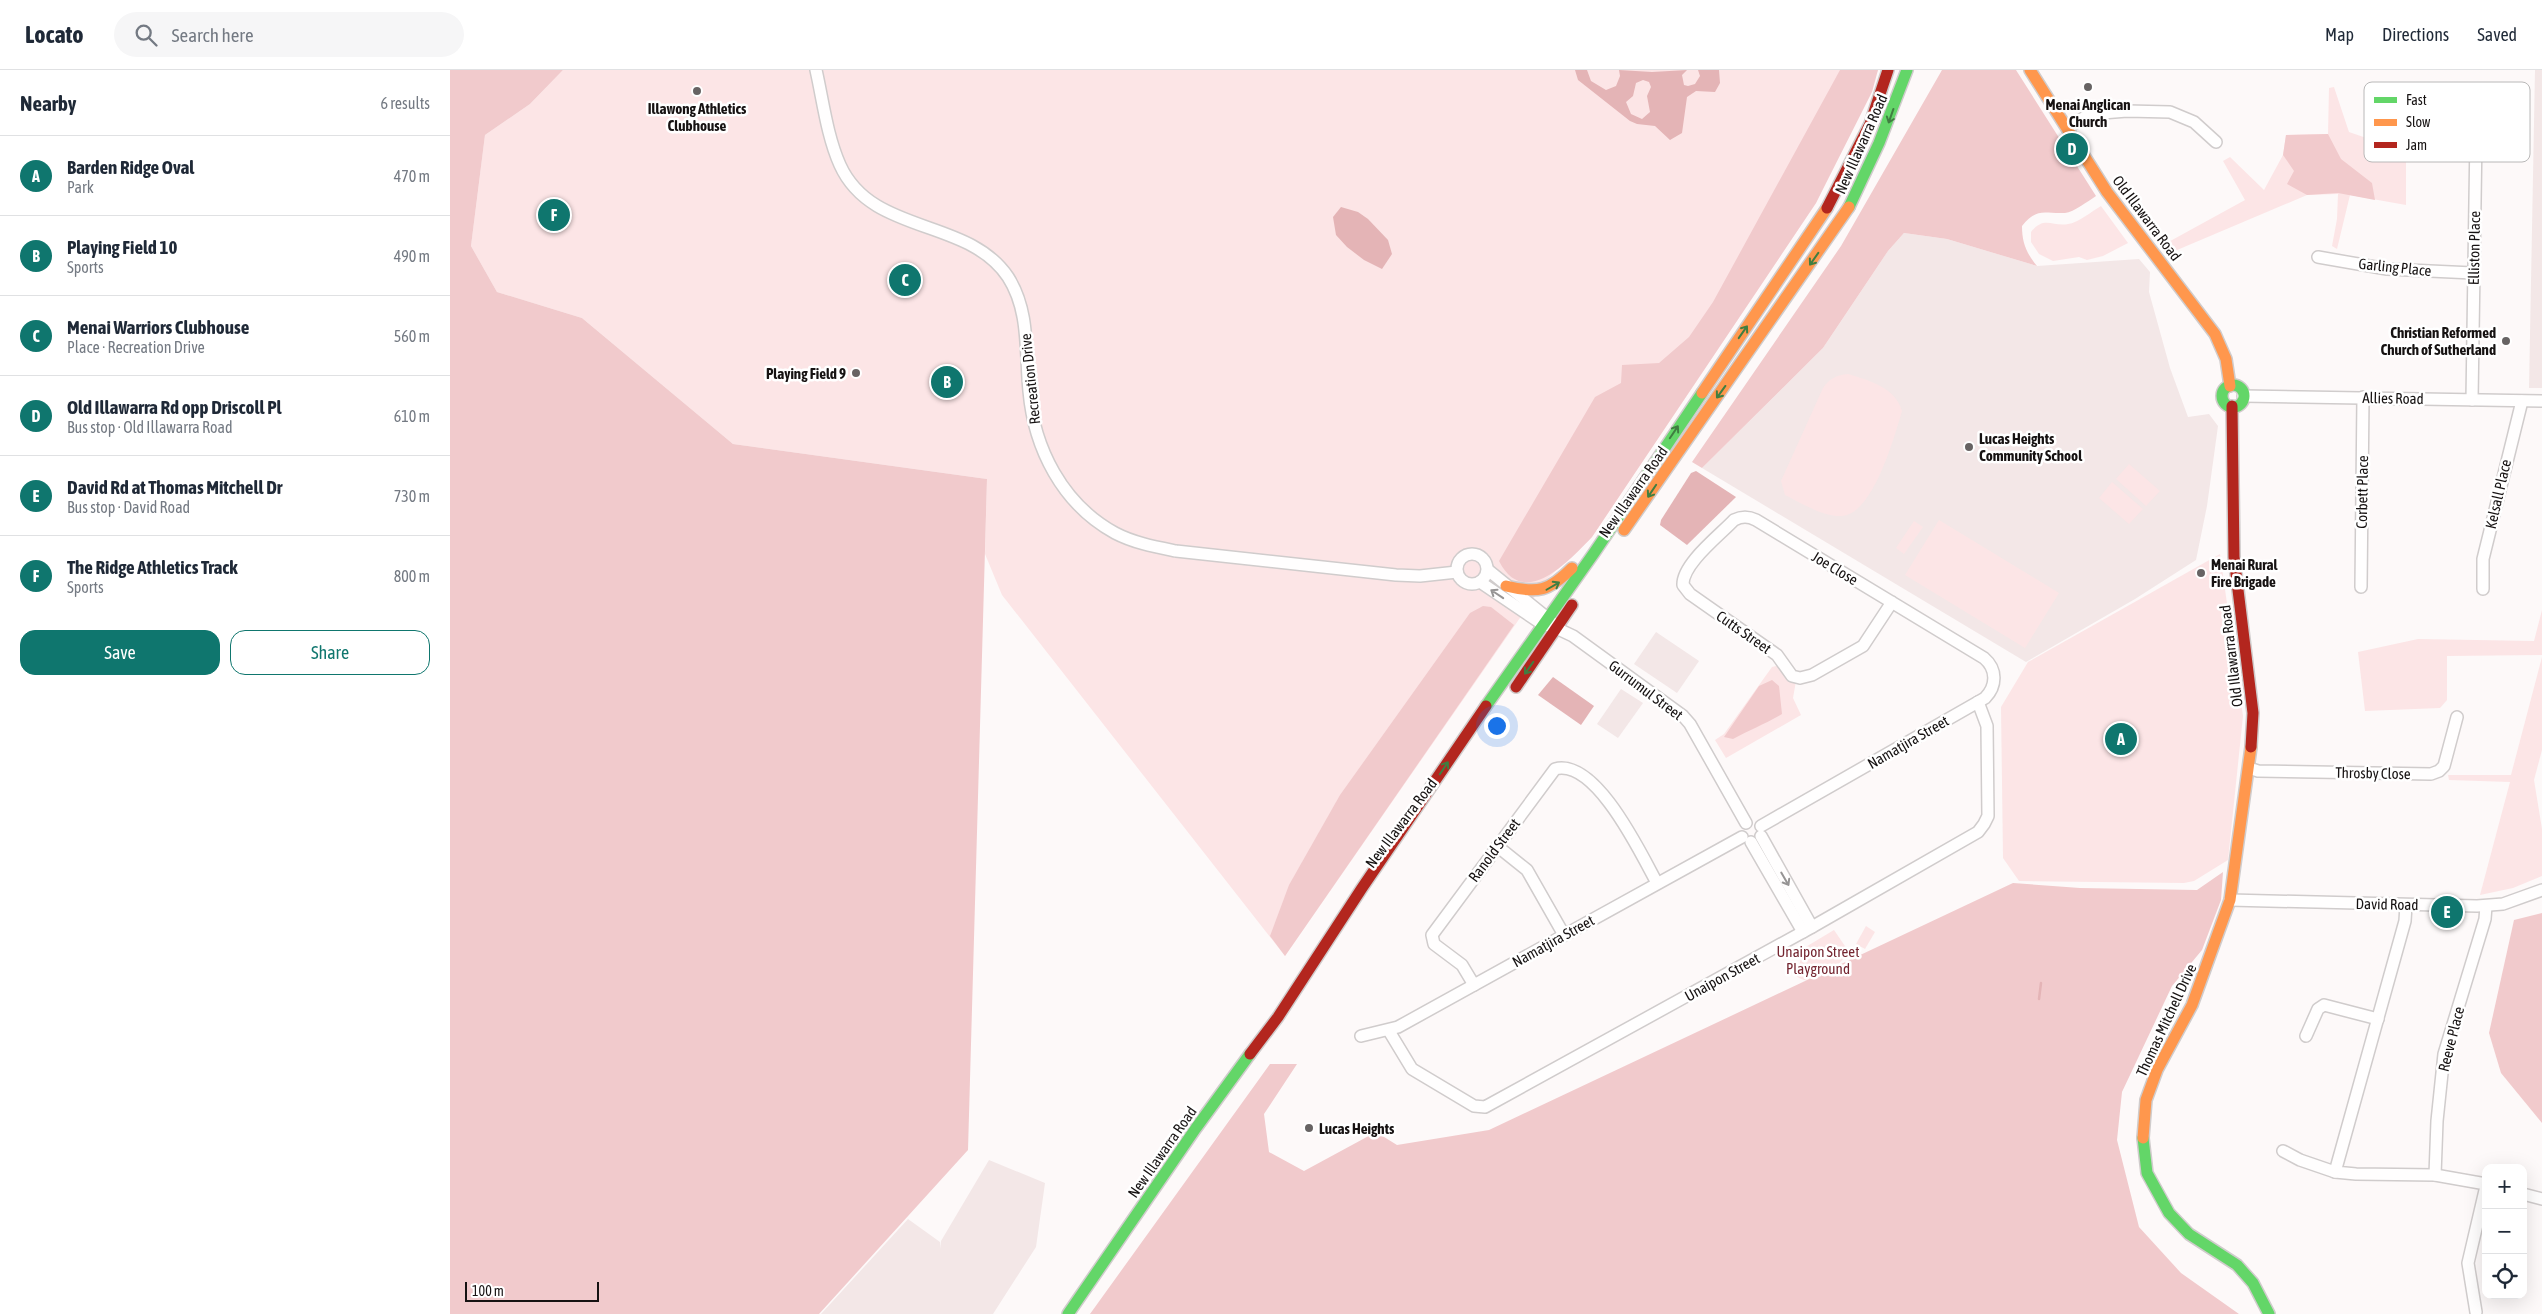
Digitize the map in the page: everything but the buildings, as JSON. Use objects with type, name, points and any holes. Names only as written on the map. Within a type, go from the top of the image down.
[{"type":"main road","name":"New Illawarra Road","points":[[1068,1314],[1186,1142],[1278,1017],[1350,910],[1362,888],[1545,620],[1594,553],[1830,204],[1870,124],[1888,70]]},
{"type":"main road","name":"New Illawarra Road","points":[[1512,693],[1845,214],[1867,173],[1886,130],[1907,70]]},
{"type":"main road","name":"Old Illawarra Road","points":[[2030,70],[2107,192],[2215,334],[2226,358],[2230,386]]},
{"type":"main road","points":[[2230,386],[2240,388],[2243,396],[2241,403],[2232,406],[2226,404],[2222,398],[2225,389],[2230,386]]},
{"type":"main road","name":"Old Illawarra Road","points":[[2230,900],[2249,768],[2253,712],[2234,557],[2232,406]]},
{"type":"main road","points":[[1506,586],[1526,591],[1544,590],[1560,581],[1572,568],[1594,553]]},
{"type":"main road","name":"New Illawarra Road","points":[[1350,910],[1368,892],[1416,830]]},
{"type":"main road","name":"Thomas Mitchell Drive","points":[[2230,900],[2192,1005],[2156,1070],[2146,1100],[2142,1130],[2144,1157],[2153,1187],[2170,1213],[2189,1234],[2237,1266],[2253,1283],[2269,1314]]},
{"type":"street","name":"Recreation Drive","points":[[816,70],[840,166],[862,194],[891,215],[981,251],[997,262],[1008,277],[1019,297],[1023,313],[1029,391],[1037,438],[1053,473],[1076,501],[1090,514],[1115,532],[1147,545],[1176,551],[1396,575],[1420,576],[1457,572]]},
{"type":"street","points":[[2067,128],[2090,114],[2127,111],[2170,112],[2194,122],[2216,142]]},
{"type":"street","name":"Elliston Place","points":[[2472,400],[2475,162]]},
{"type":"street","name":"Garling Place","points":[[2318,257],[2387,269],[2473,273]]},
{"type":"street","name":"Allies Road","points":[[2243,396],[2542,401]]},
{"type":"street","name":"Corbett Place","points":[[2361,587],[2363,398]]},
{"type":"street","name":"Kelsall Place","points":[[2483,589],[2484,559],[2522,401]]},
{"type":"street","name":"Joe Close","points":[[1684,585],[1685,573],[1692,562],[1734,520],[1746,516],[1756,520],[1984,658],[1992,667],[1994,680]]},
{"type":"street","points":[[1488,570],[1486,577],[1472,585],[1464,582],[1457,572],[1461,559],[1470,554],[1483,558],[1488,570],[1556,628]]},
{"type":"street","points":[[1480,582],[1545,620]]},
{"type":"street","name":"Cutts Street","points":[[1684,585],[1690,594],[1777,655],[1792,676],[1800,678],[1812,675],[1863,646],[1892,602]]},
{"type":"street","name":"Gurrumul Street","points":[[1556,628],[1624,672],[1683,716],[1690,724],[1746,823],[1756,822],[1754,835]]},
{"type":"street","name":"Namatjira Street","points":[[1361,1036],[1388,1031],[1657,883],[1754,835],[1978,702],[1989,693],[1994,680]]},
{"type":"street","name":"Unaipon Street","points":[[1388,1031],[1412,1069],[1474,1106],[1485,1107],[1808,930],[1978,832],[1984,824],[1988,816],[1987,726],[1978,702]]},
{"type":"street","name":"Throsby Close","points":[[2249,768],[2258,771],[2431,774],[2439,771],[2444,766],[2457,717]]},
{"type":"street","name":"Ranold Street","points":[[1474,985],[1462,965],[1437,947],[1433,940],[1435,930],[1551,772],[1563,767],[1592,784],[1612,804],[1657,883]]},
{"type":"street","points":[[1754,835],[1808,930]]},
{"type":"street","points":[[1497,846],[1527,870],[1564,935]]},
{"type":"street","name":"David Road","points":[[2230,900],[2486,906],[2519,899],[2542,890]]},
{"type":"street","points":[[2335,1172],[2405,921],[2406,905]]},
{"type":"street","name":"Reeve Place","points":[[2435,1175],[2438,1112],[2444,1054],[2485,919],[2486,906]]},
{"type":"street","points":[[2306,1036],[2318,1010],[2324,1005],[2378,1019]]},
{"type":"street","points":[[2283,1151],[2335,1172],[2435,1175],[2482,1184]]},
{"type":"street","points":[[2527,1195],[2542,1200]]},
{"type":"street","points":[[2476,1312],[2468,1263],[2482,1202]]},
{"type":"shaded area","points":[[450,70],[563,70],[530,104],[485,135],[471,246],[497,292],[582,318],[733,444],[987,479],[968,1150],[819,1314],[450,1314]]},
{"type":"shaded area","points":[[1575,70],[1587,70],[1591,81],[1606,90],[1616,86],[1620,76],[1619,70],[1652,72],[1687,70],[1682,75],[1684,85],[1688,86],[1695,84],[1700,76],[1698,70],[1719,70],[1720,83],[1715,92],[1696,91],[1687,97],[1682,133],[1670,140],[1655,126],[1637,124],[1630,121],[1578,80]],"holes":[[[1643,80],[1649,82],[1651,87],[1647,96],[1650,112],[1642,119],[1631,114],[1626,102],[1633,96],[1636,83]]]},
{"type":"shaded area","points":[[1840,70],[1878,70],[1872,92],[1816,203],[1592,537],[1572,557],[1547,576],[1534,581],[1521,582],[1509,575],[1499,561],[1595,397],[1621,383],[1622,365],[1659,363],[1689,337],[1713,302]]},
{"type":"shaded area","points":[[1942,70],[2016,70],[2096,196],[2069,212],[2041,213],[2032,216],[2022,226],[2025,247],[2037,266],[1947,239],[1904,233],[1888,251],[1823,348],[1702,468],[1692,462],[1841,246]]},
{"type":"shaded area","points":[[2535,70],[2542,70],[2542,388],[2529,388]]},
{"type":"shaded area","points":[[2328,134],[2341,159],[2372,183],[2375,200],[2338,193],[2307,195],[2287,184],[2294,171],[2283,155],[2286,135]]},
{"type":"shaded area","points":[[1341,207],[1358,212],[1368,219],[1388,240],[1392,254],[1382,269],[1364,260],[1347,247],[1336,235],[1333,217]]},
{"type":"shaded area","name":"Lucas Heights Community School","points":[[1904,233],[1947,239],[2037,266],[2139,259],[2150,272],[2149,292],[2170,368],[2188,417],[2209,414],[2218,426],[2207,506],[2196,560],[2135,599],[2026,662],[1702,468],[1823,348],[1888,251]]},
{"type":"shaded area","points":[[1696,471],[1736,497],[1687,545],[1660,525],[1661,520],[1691,473]]},
{"type":"shaded area","points":[[1483,606],[1491,607],[1514,625],[1285,956],[1270,936],[1289,885],[1340,795],[1470,613]]},
{"type":"shaded area","points":[[1656,632],[1699,661],[1677,693],[1634,664]]},
{"type":"shaded area","points":[[1553,677],[1594,706],[1581,725],[1538,695]]},
{"type":"shaded area","points":[[1772,680],[1779,686],[1782,714],[1733,739],[1724,737],[1759,686]]},
{"type":"shaded area","points":[[1621,689],[1643,703],[1618,738],[1597,724]]},
{"type":"shaded area","points":[[2223,872],[2221,900],[2202,950],[2172,986],[2122,1092],[2117,1140],[2139,1227],[2181,1273],[2239,1314],[1090,1314],[1270,1064],[1297,1064],[1264,1114],[1269,1152],[1304,1171],[1376,1132],[1397,1145],[1489,1130],[2013,883],[2080,888],[2197,890]]},
{"type":"shaded area","points":[[2542,913],[2542,1123],[2501,1073],[2489,1033],[2514,920]]},
{"type":"shaded area","points":[[989,1160],[1045,1183],[1036,1247],[993,1314],[821,1314],[908,1219],[940,1242],[940,1249],[941,1241]]},
{"type":"green space","points":[[563,70],[1878,70],[1816,203],[1592,537],[1547,579],[1285,956],[1002,595],[985,554],[987,479],[733,444],[582,318],[497,292],[471,246],[485,135],[530,104]]},
{"type":"green space","points":[[2334,87],[2349,132],[2364,137],[2364,162],[2406,162],[2406,205],[2350,195],[2337,249],[2332,246],[2337,219],[2338,194],[2307,195],[2170,253],[2163,245],[2245,200],[2223,161],[2230,157],[2264,190],[2283,155],[2286,135],[2328,134],[2329,88]]},
{"type":"green space","points":[[2101,206],[2128,243],[2103,256],[2087,260],[2079,257],[2053,261],[2039,254],[2031,242],[2031,232],[2040,224],[2063,225],[2072,223]]},
{"type":"green space","points":[[1848,374],[1881,386],[1894,396],[1902,411],[1888,456],[1872,489],[1863,503],[1853,512],[1842,516],[1835,516],[1812,509],[1785,495],[1781,481],[1823,388],[1834,378]]},
{"type":"green space","points":[[2129,464],[2160,491],[2146,506],[2116,479]]},
{"type":"green space","points":[[2112,482],[2143,509],[2129,524],[2099,498]]},
{"type":"green space","points":[[1939,520],[2059,593],[2025,648],[1905,575]]},
{"type":"green space","points":[[1914,521],[1923,527],[1904,554],[1896,548]]},
{"type":"green space","points":[[2220,554],[2243,716],[2228,860],[2194,881],[2184,883],[2019,881],[2003,858],[2001,707],[2028,662]]},
{"type":"green space","points":[[2542,610],[2542,655],[2447,656],[2447,700],[2440,708],[2365,711],[2358,652],[2418,639],[2534,641]]},
{"type":"green space","points":[[2542,657],[2542,750],[2534,780],[2542,829],[2542,876],[2513,888],[2480,895],[2510,782],[2449,780],[2448,775],[2511,775]]},
{"type":"green space","points":[[1780,665],[1796,681],[1793,698],[1801,715],[1726,758],[1715,740],[1724,734],[1772,667]]},
{"type":"green space","points":[[1866,926],[1875,932],[1865,949],[1856,944]]},
{"type":"green space","name":"Unaipon Street Playground","points":[[1834,930],[1849,952],[1832,970],[1819,979],[1812,981],[1804,980],[1796,976],[1804,948]]},
{"type":"waterway","points":[[2039,999],[2041,983]]},
{"type":"traffic: fast","points":[[1849,207],[1879,143],[1907,70]]},
{"type":"traffic: fast","points":[[2233,385],[2243,392],[2244,396],[2237,406],[2233,407],[2223,400],[2222,396],[2229,386],[2233,385]]},
{"type":"traffic: fast","points":[[1486,706],[1594,553],[1702,393]]},
{"type":"traffic: fast","points":[[1068,1314],[1196,1128],[1250,1054]]},
{"type":"traffic: fast","points":[[2143,1138],[2147,1173],[2169,1213],[2189,1234],[2237,1265],[2253,1283],[2269,1314]]},
{"type":"traffic: slow","points":[[2030,70],[2107,192],[2215,334],[2226,359],[2230,386]]},
{"type":"traffic: slow","points":[[1624,530],[1849,207]]},
{"type":"traffic: slow","points":[[1702,393],[1827,208]]},
{"type":"traffic: slow","points":[[1506,586],[1527,590],[1542,589],[1556,582],[1572,568]]},
{"type":"traffic: slow","points":[[2143,1138],[2146,1100],[2157,1070],[2192,1005],[2230,900],[2251,747]]},
{"type":"traffic: jam","points":[[1827,208],[1870,124],[1888,70]]},
{"type":"traffic: jam","points":[[2232,406],[2234,557],[2253,713],[2251,747]]},
{"type":"traffic: jam","points":[[1516,687],[1572,605]]},
{"type":"traffic: jam","points":[[1250,1054],[1278,1017],[1362,888],[1486,706]]},
{"type":"place","name":"Menai Anglican Church","points":[[2088,87]]},
{"type":"place","name":"Illawong Athletics Clubhouse","points":[[697,91]]},
{"type":"place","name":"Old Illawarra Rd opp Driscoll Pl","points":[[2072,149]]},
{"type":"place","name":"The Ridge Athletics Track","points":[[554,215]]},
{"type":"place","name":"Menai Warriors Clubhouse","points":[[905,280]]},
{"type":"place","name":"Christian Reformed Church of Sutherland","points":[[2506,341]]},
{"type":"place","name":"Playing Field 9","points":[[856,373]]},
{"type":"place","name":"Playing Field 10","points":[[947,382]]},
{"type":"place","name":"Lucas Heights Community School","points":[[1969,447]]},
{"type":"place","name":"Menai Rural Fire Brigade","points":[[2201,573]]},
{"type":"place","name":"Barden Ridge Oval","points":[[2121,739]]},
{"type":"place","name":"David Rd at Thomas Mitchell Dr","points":[[2447,912]]},
{"type":"place","name":"Lucas Heights","points":[[1309,1128]]}]
